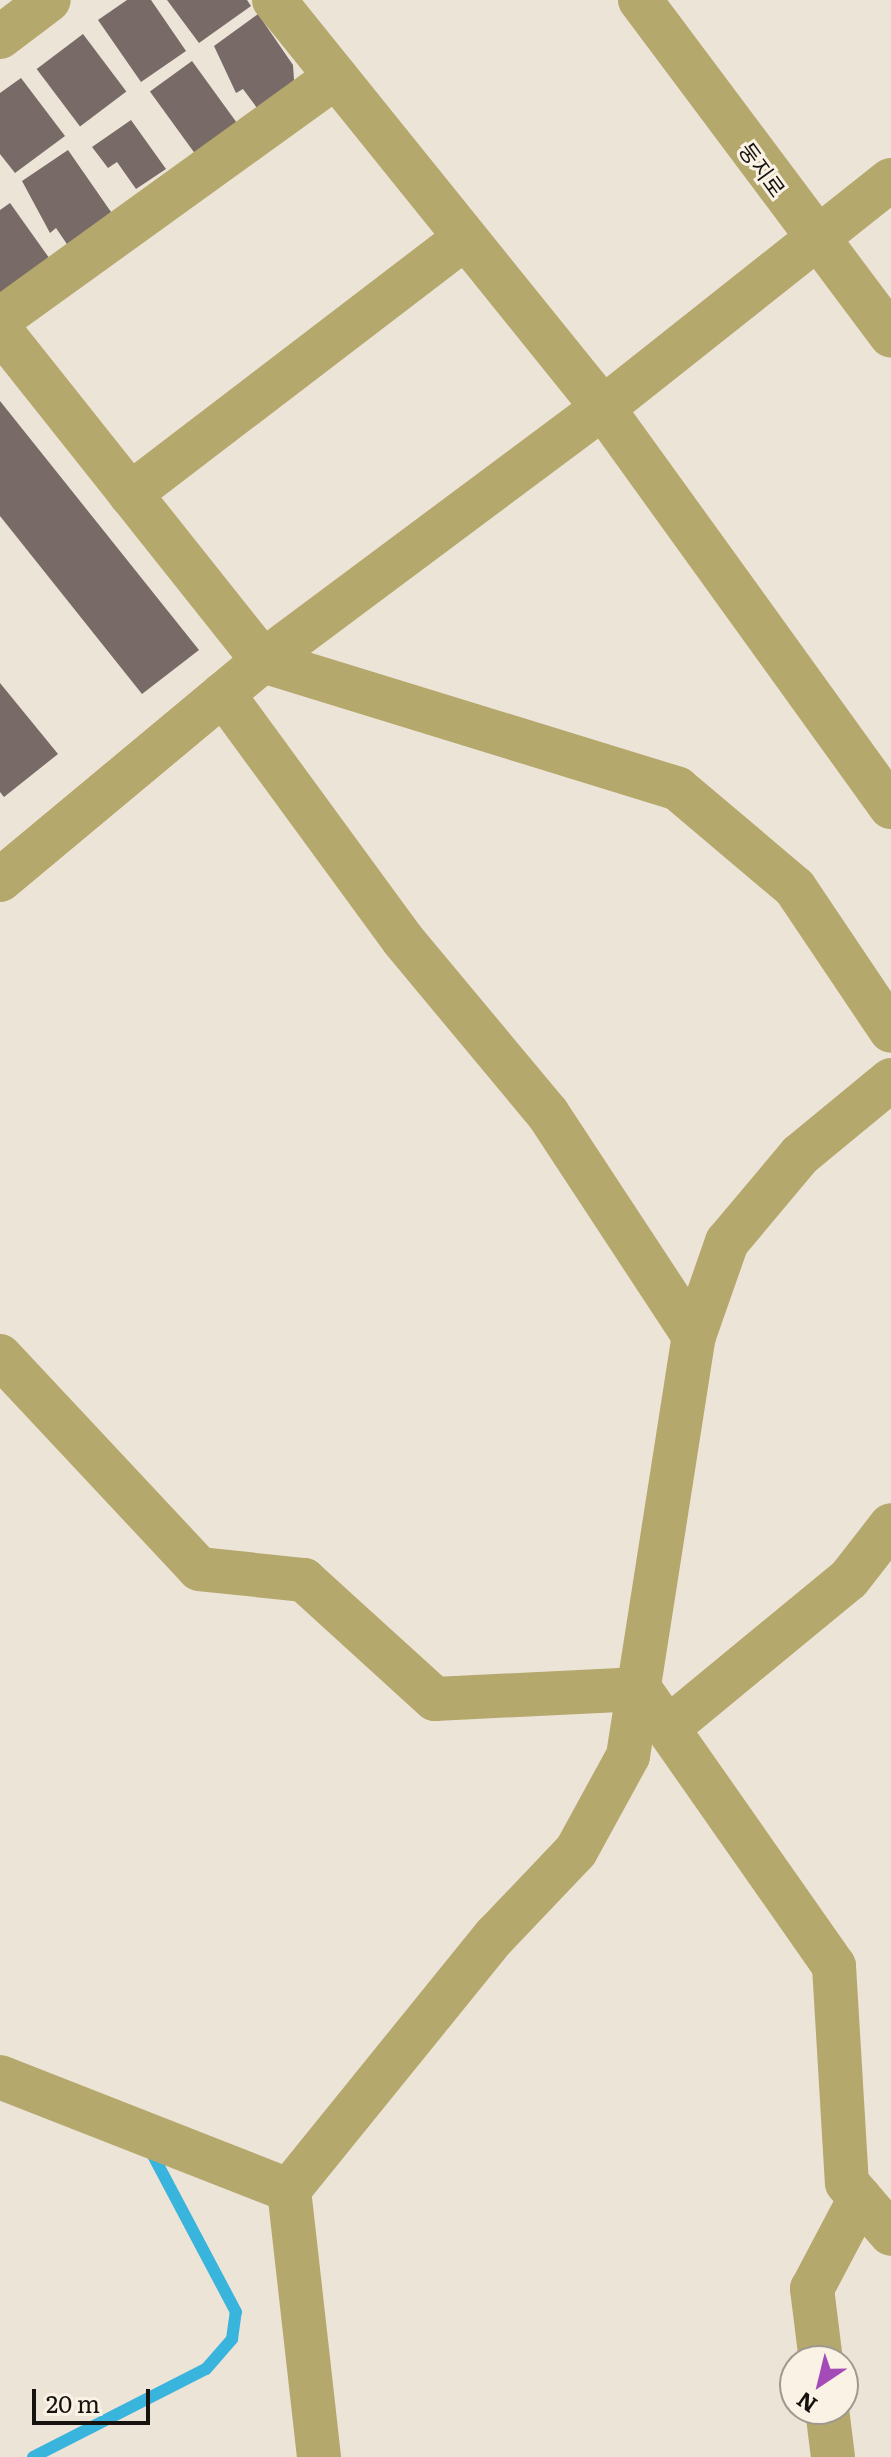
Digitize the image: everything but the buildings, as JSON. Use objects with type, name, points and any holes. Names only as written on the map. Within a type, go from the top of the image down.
[{"type":"street","points":[[0,37],[49,0]]},
{"type":"street","points":[[274,0],[603,408],[891,807]]},
{"type":"street","name":"둥지로","points":[[640,0],[813,237],[891,335]]},
{"type":"street","points":[[0,319],[336,77]]},
{"type":"street","points":[[0,880],[263,661],[603,408],[813,237],[891,180]]},
{"type":"street","points":[[130,494],[465,238]]},
{"type":"street","points":[[0,330],[263,661],[678,789],[795,888],[891,1031]]},
{"type":"street","points":[[223,694],[403,940],[548,1114],[694,1336]]},
{"type":"street","points":[[319,2457],[289,2190],[495,1936],[576,1851],[628,1756],[694,1336],[727,1242],[800,1155],[891,1080]]},
{"type":"street","points":[[0,1356],[199,1569],[304,1580],[435,1699],[640,1689]]},
{"type":"street","points":[[668,1728],[849,1579],[891,1525]]},
{"type":"street","points":[[640,1689],[834,1966],[847,2183],[891,2234]]},
{"type":"street","points":[[0,2077],[289,2190]]},
{"type":"street","points":[[819,2345],[812,2289],[860,2198]]},
{"type":"street","points":[[829,2425],[833,2457]]},
{"type":"waterway","points":[[33,2457],[206,2369],[232,2339],[236,2312],[153,2155]]}]
